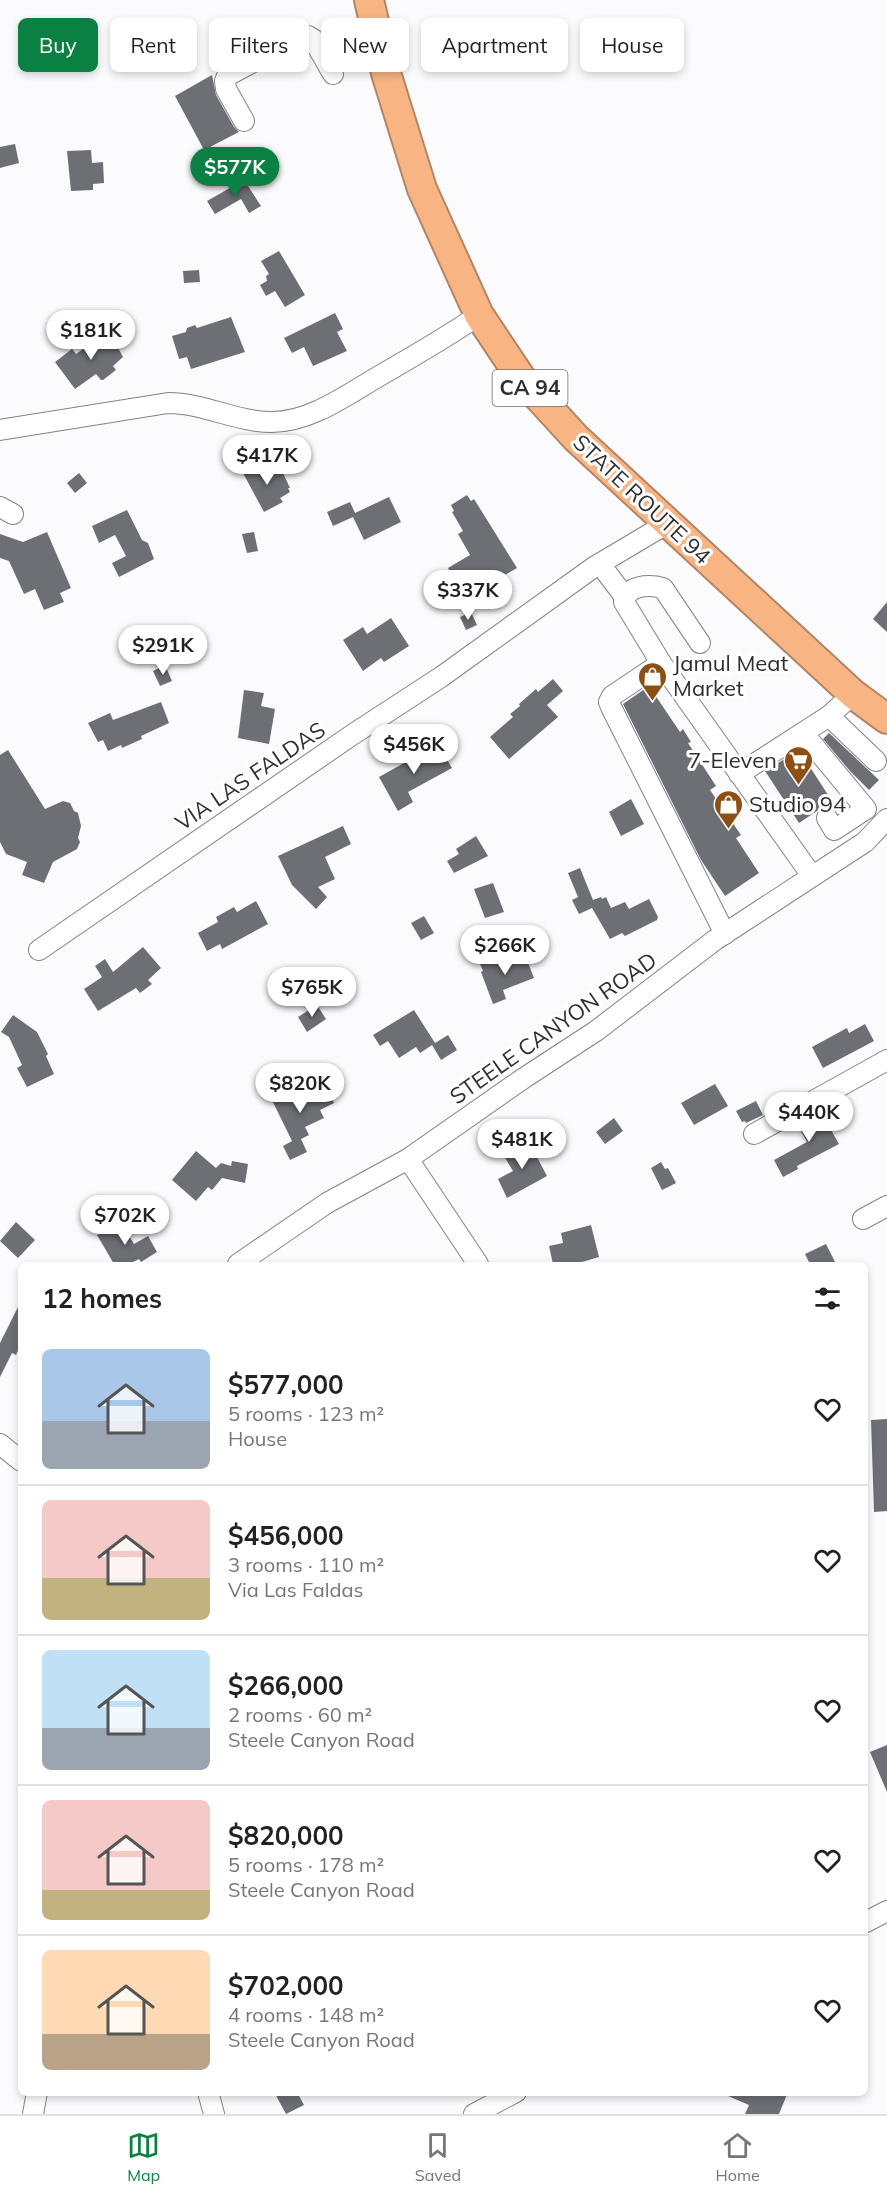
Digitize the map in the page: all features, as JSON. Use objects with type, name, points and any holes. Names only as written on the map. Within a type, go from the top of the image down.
[{"type":"highway","name":"STATE ROUTE 94","points":[[369,0],[386,73],[422,189],[479,315],[521,378],[568,430],[668,523],[853,694],[887,718]]},
{"type":"street","points":[[244,121],[226,89],[225,81],[228,76],[302,36],[313,39],[333,74]]},
{"type":"street","points":[[0,430],[168,403],[187,403],[232,417],[272,422],[293,419],[320,409],[450,336],[479,315]]},
{"type":"street","name":"VIA LAS FALDAS","points":[[39,950],[352,735],[441,677],[600,564],[668,523]]},
{"type":"street","points":[[600,564],[625,597]]},
{"type":"street","points":[[700,643],[663,588],[655,585],[643,586],[630,591],[625,597],[624,602],[661,663],[812,876]]},
{"type":"street","points":[[661,663],[612,696],[609,702],[610,707],[725,934]]},
{"type":"street","points":[[739,774],[829,716],[853,694]]},
{"type":"street","points":[[829,716],[876,761]]},
{"type":"street","points":[[803,733],[866,809],[834,830],[827,818]]},
{"type":"street","name":"STEELE CANYON ROAD","points":[[241,1262],[327,1203],[408,1159],[596,1031],[725,934],[884,829]]},
{"type":"street","points":[[754,1134],[887,1060]]},
{"type":"street","points":[[408,1159],[477,1262]]},
{"type":"street","points":[[864,1219],[887,1206]]},
{"type":"street","points":[[0,1444],[18,1459]]},
{"type":"street","points":[[868,1921],[887,1911]]},
{"type":"street","points":[[33,2114],[36,2096]]},
{"type":"street","points":[[209,2096],[214,2114]]},
{"type":"street","points":[[474,2114],[508,2096]]},
{"type":"building","points":[[212,75],[216,95],[239,132],[204,150],[175,96]]},
{"type":"building","points":[[15,144],[19,163],[0,168],[0,147]]},
{"type":"building","points":[[91,150],[92,163],[103,162],[104,183],[93,184],[93,190],[71,191],[67,151]]},
{"type":"building","points":[[244,180],[261,206],[249,213],[241,199],[215,214],[207,201]]},
{"type":"building","points":[[279,251],[305,295],[285,307],[275,291],[266,296],[260,285],[267,281],[266,276],[269,274],[261,261]]},
{"type":"building","points":[[199,270],[200,282],[184,283],[183,271]]},
{"type":"building","points":[[335,313],[343,329],[337,332],[347,351],[313,366],[304,347],[292,353],[284,338]]},
{"type":"building","points":[[231,317],[245,352],[191,369],[187,357],[179,359],[172,336],[186,332],[187,328],[195,325],[197,328]]},
{"type":"building","points":[[110,330],[116,338],[116,344],[123,357],[113,366],[116,370],[103,380],[96,374],[75,389],[55,362],[72,349],[76,354]]},
{"type":"building","points":[[264,462],[271,475],[281,469],[290,492],[280,498],[283,502],[264,512],[243,473],[258,463],[259,465]]},
{"type":"building","points":[[79,473],[87,483],[75,493],[67,483]]},
{"type":"building","points":[[467,495],[471,501],[474,499],[517,568],[493,582],[492,580],[489,582],[483,572],[458,586],[448,568],[470,555],[458,534],[463,531],[452,512],[454,511],[451,505]]},
{"type":"building","points":[[389,497],[401,522],[364,540],[353,517],[333,526],[327,512],[350,502],[355,513]]},
{"type":"building","points":[[127,510],[142,540],[148,543],[154,559],[119,577],[112,563],[126,556],[115,535],[99,543],[92,526]]},
{"type":"building","points":[[47,532],[71,588],[60,593],[64,602],[44,610],[35,589],[24,594],[9,561],[0,558],[0,534],[23,542]]},
{"type":"building","points":[[254,532],[258,551],[247,553],[242,534]]},
{"type":"building","points":[[887,602],[887,632],[873,619]]},
{"type":"building","points":[[471,612],[477,625],[466,630],[460,617]]},
{"type":"building","points":[[391,618],[409,646],[384,662],[381,658],[363,671],[343,640],[363,627],[367,634]]},
{"type":"building","points":[[165,665],[172,681],[160,686],[153,671]]},
{"type":"building","points":[[553,679],[563,691],[547,705],[558,717],[509,759],[490,737],[513,717],[510,714],[520,706],[519,704],[536,689],[538,692]]},
{"type":"building","points":[[649,686],[680,732],[683,729],[691,742],[688,743],[716,786],[710,790],[741,835],[736,838],[759,873],[725,896],[701,860],[623,704]]},
{"type":"building","points":[[244,690],[264,693],[261,706],[275,709],[269,744],[238,738]]},
{"type":"building","points":[[161,702],[169,723],[122,748],[121,745],[108,751],[103,740],[98,742],[88,723],[110,713],[113,720]]},
{"type":"building","name":"7-Eleven","points":[[829,733],[879,780],[869,790],[823,739]]},
{"type":"building","points":[[438,744],[452,768],[408,792],[413,802],[398,811],[379,777]]},
{"type":"building","points":[[8,750],[45,809],[63,801],[70,803],[74,811],[78,813],[81,826],[77,849],[53,862],[44,883],[22,875],[27,862],[6,854],[0,842],[0,755]]},
{"type":"building","name":"7-Eleven","points":[[799,750],[832,801],[799,823],[765,771]]},
{"type":"building","points":[[631,799],[644,824],[621,836],[609,812]]},
{"type":"building","points":[[343,826],[351,844],[325,857],[335,879],[318,887],[327,897],[316,909],[292,885],[278,856]]},
{"type":"building","points":[[476,836],[488,856],[454,873],[447,861],[459,854],[456,849]]},
{"type":"building","points":[[580,868],[593,900],[606,897],[611,908],[625,902],[629,909],[649,899],[658,917],[657,920],[625,936],[622,933],[610,939],[592,908],[579,914],[572,900],[578,897],[568,873]]},
{"type":"building","points":[[493,883],[504,912],[485,918],[474,889]]},
{"type":"building","points":[[256,901],[268,924],[222,949],[220,944],[207,951],[198,933],[218,922],[216,917],[234,907],[237,912]]},
{"type":"building","points":[[424,916],[434,933],[421,940],[411,923]]},
{"type":"building","points":[[143,947],[161,968],[148,980],[152,984],[140,993],[136,988],[98,1011],[84,989],[102,977],[95,966],[105,959],[113,972]]},
{"type":"building","points":[[525,955],[534,978],[503,990],[506,999],[493,1004],[480,964],[502,956],[504,963]]},
{"type":"building","points":[[317,1005],[326,1019],[307,1032],[298,1017]]},
{"type":"building","points":[[414,1010],[435,1043],[448,1035],[457,1050],[441,1060],[432,1045],[420,1053],[416,1047],[399,1058],[388,1041],[380,1046],[373,1035]]},
{"type":"building","points":[[13,1015],[37,1032],[48,1054],[46,1056],[54,1074],[27,1087],[17,1068],[22,1065],[9,1037],[1,1032]]},
{"type":"building","points":[[865,1024],[874,1041],[823,1068],[812,1047],[847,1028],[849,1033]]},
{"type":"building","points":[[324,1082],[334,1103],[320,1110],[324,1118],[305,1127],[309,1135],[301,1139],[307,1152],[290,1160],[283,1146],[292,1141],[268,1092],[285,1084],[292,1098]]},
{"type":"building","points":[[715,1084],[728,1106],[694,1125],[681,1103]]},
{"type":"building","points":[[756,1101],[763,1115],[746,1123],[742,1122],[736,1111]]},
{"type":"building","points":[[824,1109],[830,1121],[827,1123],[839,1144],[797,1166],[798,1169],[783,1177],[774,1160],[807,1142],[797,1124]]},
{"type":"building","points":[[614,1118],[623,1131],[605,1144],[596,1132]]},
{"type":"building","points":[[529,1142],[547,1176],[507,1198],[498,1179],[513,1171],[504,1156]]},
{"type":"building","points":[[196,1151],[216,1168],[221,1163],[231,1166],[232,1161],[248,1164],[245,1183],[222,1178],[212,1190],[208,1187],[196,1201],[172,1180]]},
{"type":"building","points":[[661,1162],[665,1169],[668,1168],[676,1183],[662,1190],[651,1168]]},
{"type":"building","points":[[120,1221],[134,1244],[148,1236],[157,1252],[141,1262],[139,1259],[133,1262],[113,1262],[97,1235]]},
{"type":"building","points":[[16,1222],[35,1240],[18,1258],[0,1241]]},
{"type":"building","points":[[591,1225],[599,1257],[582,1262],[553,1262],[549,1246],[563,1243],[561,1233]]},
{"type":"building","points":[[826,1244],[835,1262],[809,1262],[805,1254]]},
{"type":"building","points":[[18,1307],[18,1351],[16,1355],[12,1353],[0,1377],[0,1343]]},
{"type":"building","points":[[887,1419],[887,1511],[874,1512],[871,1420]]},
{"type":"building","points":[[887,1745],[887,1792],[870,1752]]},
{"type":"building","points":[[276,2096],[299,2096],[304,2105],[286,2114]]},
{"type":"building","points":[[728,2096],[786,2096],[779,2114],[745,2114],[749,2105]]},
{"type":"place","name":"Jamul Meat Market","points":[[652,702]]},
{"type":"place","name":"7-Eleven","points":[[798,786]]},
{"type":"place","name":"Studio 94","points":[[728,830]]}]
